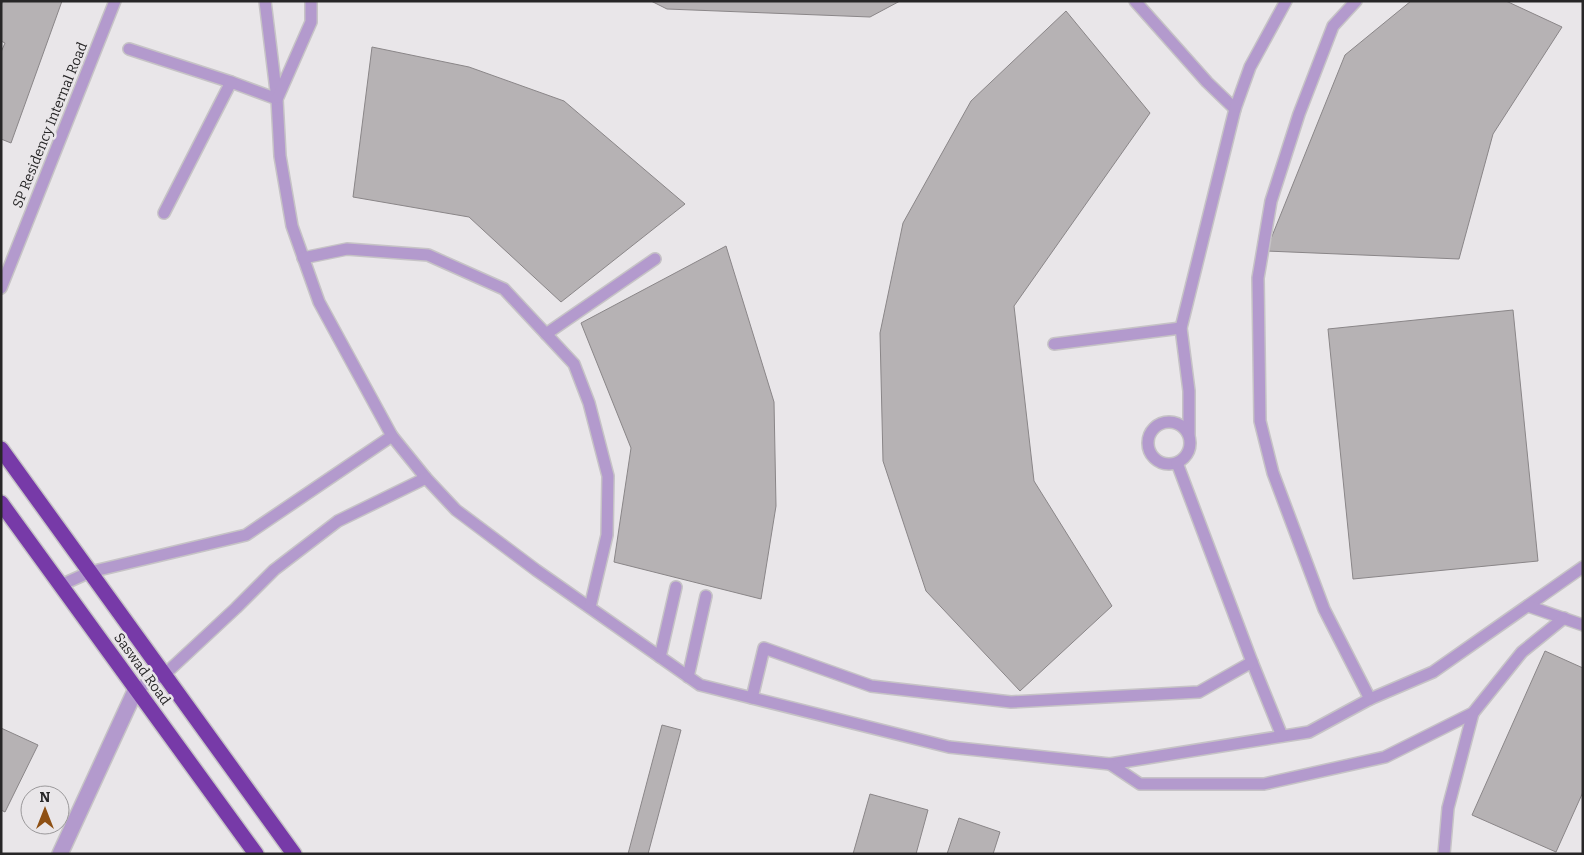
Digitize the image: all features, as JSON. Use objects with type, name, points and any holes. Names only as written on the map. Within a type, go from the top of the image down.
[{"type":"highway","points":[[1,449],[294,854]]},
{"type":"highway","name":"Saswad Road","points":[[1,503],[256,854]]},
{"type":"street","points":[[60,854],[136,688]]},
{"type":"lane","name":"SP Residency Internal Road","points":[[1,288],[115,1]]},
{"type":"lane","points":[[265,1],[277,98],[280,156],[292,226],[319,302],[392,436],[426,478],[456,510],[700,685],[949,747],[1110,764],[1308,732],[1370,699],[1433,672],[1583,567]]},
{"type":"lane","points":[[277,98],[311,22],[311,1]]},
{"type":"lane","points":[[1135,1],[1235,109]]},
{"type":"lane","points":[[1189,435],[1177,423],[1161,423],[1149,435],[1147,443],[1149,451],[1161,463],[1169,464],[1177,463],[1189,451],[1191,443],[1189,435],[1189,391],[1181,328],[1235,109],[1250,67],[1286,1]]},
{"type":"lane","points":[[1356,1],[1333,26],[1299,114],[1271,201],[1258,278],[1260,421],[1273,473],[1324,609],[1370,699]]},
{"type":"lane","points":[[129,49],[277,98]]},
{"type":"lane","points":[[164,213],[231,82]]},
{"type":"lane","points":[[303,258],[347,248],[428,255],[504,289],[574,364],[589,403],[608,476],[607,535],[590,607]]},
{"type":"lane","points":[[546,334],[655,259]]},
{"type":"lane","points":[[1054,344],[1181,328]]},
{"type":"lane","points":[[61,585],[90,572],[246,535],[392,436]]},
{"type":"lane","points":[[1177,463],[1282,736]]},
{"type":"lane","points":[[136,688],[164,675],[281,564],[338,521],[426,478]]},
{"type":"lane","points":[[660,657],[676,587]]},
{"type":"lane","points":[[688,677],[706,596]]},
{"type":"lane","points":[[1528,606],[1583,625]]},
{"type":"lane","points":[[1444,854],[1448,808],[1473,713],[1522,652],[1564,618]]},
{"type":"lane","points":[[752,698],[764,648],[871,686],[1011,702],[1199,692],[1252,662]]},
{"type":"lane","points":[[1110,764],[1140,784],[1264,784],[1385,757],[1473,713]]},
{"type":"building","points":[[3,1],[62,1],[11,143],[1,139],[1,52],[5,43],[1,41],[1,5]]},
{"type":"building","points":[[651,1],[900,1],[870,17],[667,9]]},
{"type":"building","points":[[1411,1],[1506,1],[1562,27],[1493,134],[1459,259],[1266,251],[1345,55]]},
{"type":"building","points":[[1066,11],[1150,113],[1014,306],[1034,481],[1112,606],[1020,691],[926,591],[883,461],[880,333],[903,223],[971,101]]},
{"type":"building","points":[[372,47],[469,67],[564,101],[685,204],[561,302],[469,217],[353,197]]},
{"type":"building","points":[[726,246],[774,402],[776,506],[761,599],[614,562],[631,448],[581,323]]},
{"type":"building","points":[[1513,310],[1538,561],[1353,579],[1328,329]]},
{"type":"building","points":[[1545,651],[1583,668],[1583,792],[1556,852],[1472,815]]},
{"type":"building","points":[[662,725],[681,730],[648,854],[628,854]]},
{"type":"building","points":[[1,728],[38,745],[5,812],[1,810]]},
{"type":"building","points":[[870,794],[928,810],[916,854],[853,854]]},
{"type":"building","points":[[959,818],[1000,832],[993,854],[947,854]]}]
